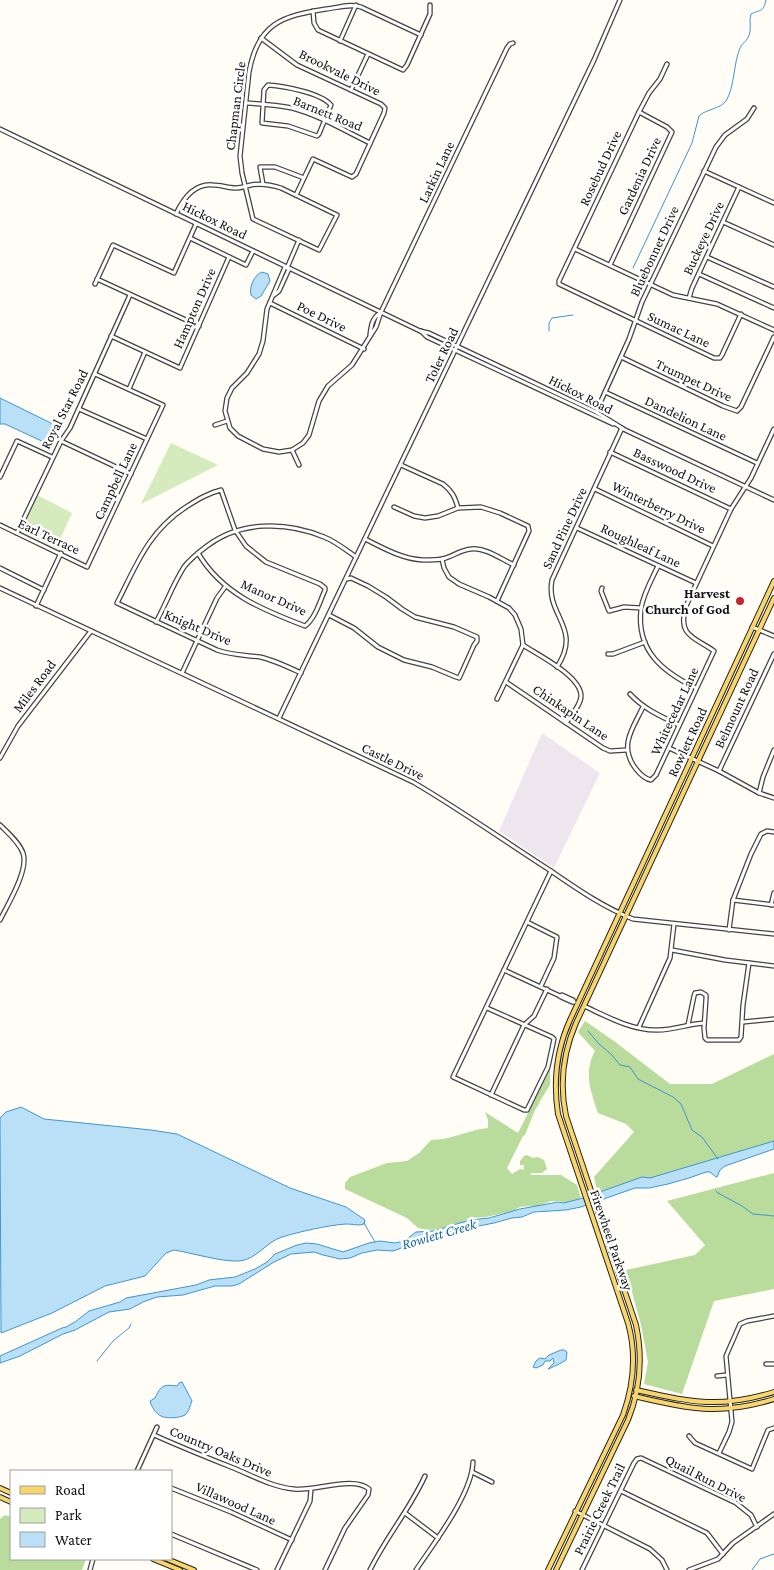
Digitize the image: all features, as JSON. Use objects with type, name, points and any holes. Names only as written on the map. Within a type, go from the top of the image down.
[{"type":"main road","name":"Rowlett Road","points":[[620,914],[774,581]]},
{"type":"main road","name":"Rowlett Road","points":[[625,916],[774,598]]},
{"type":"main road","points":[[664,818],[670,822]]},
{"type":"main road","name":"Firewheel Parkway","points":[[548,1570],[623,1415],[632,1389],[634,1359],[632,1339],[558,1114],[555,1083],[561,1043],[576,1003],[620,914]]},
{"type":"main road","name":"Firewheel Parkway","points":[[556,1570],[628,1420],[638,1390],[641,1367],[636,1325],[566,1116],[562,1082],[566,1049],[625,916]]},
{"type":"main road","points":[[584,1006],[582,1001],[589,979]]},
{"type":"main road","points":[[632,1389],[688,1401],[707,1403],[755,1398],[774,1392]]},
{"type":"main road","points":[[630,1395],[700,1410],[731,1409],[774,1399]]},
{"type":"main road","points":[[155,1560],[180,1570]]},
{"type":"main road","points":[[169,1560],[194,1570]]},
{"type":"street","name":"Toler Road","points":[[279,718],[594,60],[620,0]]},
{"type":"street","name":"Chapman Circle","points":[[296,195],[337,215],[320,250],[253,219],[242,174],[240,156],[251,58],[261,38],[279,21],[301,13],[356,5]]},
{"type":"street","points":[[340,41],[356,5],[421,36]]},
{"type":"street","points":[[312,11],[315,27],[318,30],[403,70],[421,36],[430,14],[430,5]]},
{"type":"street","name":"Brookvale Drive","points":[[261,38],[297,65],[381,104],[385,108],[384,113],[370,142]]},
{"type":"street","name":"Larkin Lane","points":[[292,450],[303,443],[309,435],[319,401],[328,386],[352,365],[364,349],[370,337],[371,324],[376,315],[381,312],[507,48],[513,43]]},
{"type":"street","points":[[351,90],[368,54]]},
{"type":"street","name":"Rosebud Drive","points":[[559,284],[639,112],[649,93],[660,79],[667,64]]},
{"type":"street","points":[[268,85],[293,88],[306,92],[331,105],[317,136],[288,126],[262,123],[264,104],[264,90],[268,85]]},
{"type":"street","name":"Barnett Road","points":[[246,103],[293,108],[370,142]]},
{"type":"street","name":"Bluebonnet Drive","points":[[593,416],[621,357],[650,285],[720,140],[741,125],[754,108]]},
{"type":"street","name":"Gardenia Drive","points":[[610,265],[672,132],[667,127],[639,112]]},
{"type":"street","name":"Hickox Road","points":[[0,129],[420,331],[427,337],[455,351],[774,500]]},
{"type":"street","points":[[176,214],[181,202],[188,194],[203,186],[216,185],[230,188],[251,184],[264,184],[282,188],[296,195],[313,159],[352,177],[356,174],[370,142]]},
{"type":"street","points":[[264,184],[260,167],[275,167],[304,178]]},
{"type":"street","points":[[704,171],[774,203]]},
{"type":"street","name":"Buckeye Drive","points":[[689,298],[739,187]]},
{"type":"street","points":[[724,222],[774,245]]},
{"type":"street","points":[[94,284],[113,244],[174,273],[196,224]]},
{"type":"street","points":[[190,238],[246,265],[253,251]]},
{"type":"street","points":[[299,240],[279,291],[267,309],[263,341],[259,354],[247,373],[232,388],[227,398],[225,411],[230,428],[238,436],[263,449],[279,452],[292,450],[299,465]]},
{"type":"street","points":[[575,249],[673,295],[717,304],[774,330]]},
{"type":"street","name":"Hampton Drive","points":[[145,352],[180,368],[229,257]]},
{"type":"street","points":[[706,257],[774,287]]},
{"type":"street","points":[[699,274],[774,308]]},
{"type":"street","points":[[97,279],[198,326]]},
{"type":"street","name":"Sumac Lane","points":[[559,284],[714,358],[722,355],[741,314]]},
{"type":"street","name":"Royal Star Road","points":[[17,533],[60,441],[70,428],[130,295]]},
{"type":"street","name":"Poe Drive","points":[[270,303],[364,349]]},
{"type":"street","name":"Hickox Road","points":[[420,331],[429,332],[562,395],[622,428]]},
{"type":"street","points":[[95,374],[128,389],[145,352],[111,336]]},
{"type":"street","name":"Trumpet Drive","points":[[621,357],[737,411],[742,406],[774,337]]},
{"type":"street","points":[[524,383],[526,378]]},
{"type":"street","points":[[531,386],[557,398],[562,395]]},
{"type":"street","name":"Campbell Lane","points":[[88,567],[163,405],[128,389]]},
{"type":"street","name":"Dandelion Lane","points":[[605,392],[757,464]]},
{"type":"street","points":[[79,408],[147,439]]},
{"type":"street","points":[[215,425],[227,421]]},
{"type":"street","name":"Sand Pine Drive","points":[[557,667],[564,654],[567,640],[554,602],[551,586],[555,573],[622,428]]},
{"type":"street","points":[[696,583],[731,509],[746,486],[774,429]]},
{"type":"street","points":[[0,477],[17,441],[52,457]]},
{"type":"street","points":[[60,441],[131,474]]},
{"type":"street","name":"Basswood Drive","points":[[610,452],[731,509]]},
{"type":"street","points":[[401,465],[443,484],[454,494],[458,508]]},
{"type":"street","name":"Winterberry Drive","points":[[594,489],[713,546]]},
{"type":"street","name":"Knight Drive","points":[[235,530],[221,490],[195,500],[169,519],[154,534],[140,555],[117,603],[217,650],[230,654],[266,659],[301,673]]},
{"type":"street","points":[[394,507],[414,516],[425,518],[438,516],[458,508],[481,507],[500,512],[530,527],[497,601]]},
{"type":"street","name":"Earl Terrace","points":[[0,525],[88,567]]},
{"type":"street","points":[[156,622],[185,566],[198,552],[217,538],[235,530],[270,525],[297,528],[325,537],[356,557]]},
{"type":"street","name":"Roughleaf Lane","points":[[577,528],[696,583]]},
{"type":"street","name":"Manor Drive","points":[[198,552],[213,575],[226,587],[246,600],[305,626],[308,624],[325,588],[261,558],[246,546],[235,530]]},
{"type":"street","points":[[365,539],[404,557],[421,560],[442,559],[470,548],[483,550],[514,564]]},
{"type":"street","points":[[36,606],[61,553]]},
{"type":"street","points":[[442,559],[446,573],[453,580],[509,608],[522,632],[523,645],[497,699]]},
{"type":"street","points":[[658,566],[641,608],[641,627],[645,642],[650,653],[661,666],[676,678],[696,688]]},
{"type":"street","points":[[0,568],[44,590]]},
{"type":"street","points":[[329,615],[354,628],[378,647],[404,660],[432,667],[458,678],[478,639],[454,627],[415,617],[368,586],[351,578],[346,580]]},
{"type":"street","name":"Whitecedar Lane","points":[[627,750],[634,767],[644,777],[651,780],[656,776],[714,651],[694,640],[685,630],[683,617],[696,583]]},
{"type":"street","points":[[182,673],[217,598],[226,587]]},
{"type":"street","name":"Castle Drive","points":[[0,588],[413,782],[590,898],[620,914],[633,919],[774,934]]},
{"type":"street","points":[[602,588],[601,591],[609,611],[624,607],[641,608]]},
{"type":"street","points":[[752,627],[774,636]]},
{"type":"street","name":"Miles Road","points":[[0,758],[18,726],[91,631]]},
{"type":"street","points":[[608,654],[613,654],[645,642]]},
{"type":"street","points":[[523,645],[557,667],[574,681],[581,695],[580,702],[566,723]]},
{"type":"street","name":"Belmount Road","points":[[719,771],[774,654]]},
{"type":"street","name":"Chinkapin Lane","points":[[506,682],[606,750],[627,750]]},
{"type":"street","points":[[630,694],[643,707],[679,724]]},
{"type":"street","points":[[627,750],[630,733],[643,707]]},
{"type":"street","points":[[669,748],[719,771],[759,793],[774,798]]},
{"type":"street","points":[[759,793],[774,750]]},
{"type":"street","points":[[0,825],[20,846],[24,861],[21,875],[0,920]]},
{"type":"street","points":[[729,930],[733,900],[743,873],[761,834],[767,831],[774,832]]},
{"type":"street","points":[[488,1008],[554,1039],[548,1068],[527,1110],[453,1078],[488,1008],[551,871]]},
{"type":"street","points":[[733,900],[772,905],[774,893]]},
{"type":"street","points":[[527,922],[557,936],[554,958],[541,986]]},
{"type":"street","points":[[639,1028],[667,966],[672,950],[674,924]]},
{"type":"street","points":[[672,950],[774,966]]},
{"type":"street","points":[[688,1025],[695,993],[702,992],[706,995],[704,1023],[706,1040],[740,1040],[749,963]]},
{"type":"street","points":[[504,970],[576,1003]]},
{"type":"street","points":[[491,1095],[524,1025],[534,1016],[547,989]]},
{"type":"street","points":[[584,1006],[619,1022],[639,1028],[661,1030],[704,1023]]},
{"type":"street","points":[[743,1022],[774,1019]]},
{"type":"street","points":[[719,1453],[732,1422],[726,1356],[740,1324],[774,1316]]},
{"type":"street","points":[[766,1364],[774,1364]]},
{"type":"street","points":[[717,1376],[727,1375]]},
{"type":"street","points":[[137,1470],[157,1427]]},
{"type":"street","points":[[689,1436],[695,1443],[752,1469],[768,1430],[774,1428]]},
{"type":"street","name":"Country Oaks Drive","points":[[154,1435],[272,1485],[295,1490],[311,1490],[352,1484],[362,1485],[369,1489],[368,1495],[346,1528],[325,1570]]},
{"type":"street","name":"Quail Run Drive","points":[[638,1459],[641,1458],[736,1503],[750,1515],[757,1527]]},
{"type":"street","name":"Prairie Creek Trail","points":[[582,1570],[634,1463],[638,1459]]},
{"type":"street","points":[[416,1570],[459,1502],[472,1472],[473,1462]]},
{"type":"street","points":[[472,1472],[492,1482]]},
{"type":"street","points":[[370,1570],[385,1541],[416,1496],[426,1476]]},
{"type":"street","name":"Villawood Lane","points":[[172,1488],[231,1512],[292,1540]]},
{"type":"street","points":[[277,1570],[310,1501],[311,1490]]},
{"type":"street","points":[[621,1491],[708,1533],[723,1554]]},
{"type":"street","points":[[576,1511],[650,1549],[662,1560],[667,1570]]},
{"type":"street","points":[[405,1512],[438,1538]]},
{"type":"street","points":[[688,1570],[718,1559],[733,1543],[774,1514]]},
{"type":"street","points":[[172,1534],[257,1570]]},
{"type":"shaded area","points":[[542,733],[600,773],[554,868],[499,831]]},
{"type":"green space","points":[[171,443],[218,465],[141,504]]},
{"type":"green space","points":[[37,495],[72,513],[56,548],[20,531]]},
{"type":"green space","points":[[585,1021],[670,1084],[712,1084],[774,1054],[774,1145],[598,1195],[594,1177],[634,1132],[626,1124],[598,1113],[589,1082],[589,1067],[595,1051],[578,1032]]},
{"type":"green space","points":[[550,1069],[550,1085],[535,1110],[525,1135],[507,1168],[512,1174],[520,1169],[524,1170],[524,1165],[520,1165],[520,1161],[524,1156],[538,1157],[544,1160],[547,1169],[542,1173],[531,1173],[531,1175],[561,1175],[577,1185],[581,1198],[566,1203],[551,1201],[535,1207],[520,1207],[513,1211],[486,1217],[469,1218],[463,1222],[429,1230],[418,1228],[407,1218],[345,1189],[345,1183],[350,1177],[387,1163],[407,1161],[419,1153],[431,1140],[488,1128],[485,1112],[518,1133]]},
{"type":"green space","points":[[774,1173],[774,1289],[714,1301],[682,1394],[644,1384],[648,1362],[641,1325],[626,1270],[695,1255],[705,1245],[667,1201]]},
{"type":"green space","points":[[5,1515],[10,1517],[10,1560],[86,1560],[82,1570],[0,1570],[0,1519]]},
{"type":"water","points":[[262,272],[268,274],[270,281],[261,296],[256,299],[251,295],[251,285],[254,278]]},
{"type":"water","points":[[0,398],[57,426],[58,429],[49,442],[46,443],[5,424],[0,424]]},
{"type":"water","points":[[21,1107],[44,1119],[177,1134],[290,1188],[346,1207],[365,1220],[364,1224],[331,1226],[282,1237],[276,1239],[251,1258],[239,1261],[216,1259],[174,1250],[166,1253],[145,1276],[105,1286],[52,1313],[1,1333],[0,1118],[6,1112]]},
{"type":"water","name":"Rowlett Creek","points":[[774,1141],[774,1149],[725,1166],[720,1170],[717,1177],[710,1172],[706,1172],[668,1184],[649,1188],[635,1188],[581,1207],[534,1212],[522,1217],[443,1233],[393,1251],[377,1250],[340,1259],[314,1252],[291,1254],[274,1262],[239,1284],[215,1286],[183,1295],[157,1297],[130,1309],[109,1312],[20,1356],[0,1363],[0,1356],[66,1327],[89,1311],[120,1302],[126,1298],[196,1285],[209,1280],[235,1277],[255,1269],[267,1262],[275,1254],[297,1245],[306,1243],[317,1244],[343,1252],[380,1241],[395,1243],[404,1241],[416,1232],[433,1231],[470,1220],[489,1218],[520,1209],[558,1202],[564,1203],[583,1198],[642,1177],[650,1178]]},
{"type":"water","points":[[561,1350],[567,1352],[565,1361],[548,1369],[554,1363],[553,1358],[550,1361],[545,1361],[543,1365],[536,1368],[533,1367],[540,1358],[545,1359],[549,1355]]},
{"type":"water","points":[[182,1382],[192,1401],[188,1412],[177,1417],[166,1418],[159,1415],[154,1410],[150,1401],[155,1398],[163,1387],[168,1385],[177,1386]]},
{"type":"waterway","points":[[633,268],[692,143],[699,116],[723,104],[729,95],[740,48],[750,32],[751,14],[763,9],[766,0]]},
{"type":"waterway","points":[[549,331],[549,323],[552,318],[573,315]]},
{"type":"waterway","points":[[588,1031],[620,1065],[630,1067],[638,1079],[673,1097],[681,1104],[692,1130],[702,1137],[718,1159]]},
{"type":"waterway","points":[[716,1191],[753,1214],[774,1216]]},
{"type":"waterway","points":[[364,1223],[375,1242]]},
{"type":"waterway","points":[[97,1361],[113,1341],[129,1328],[131,1324]]},
{"type":"waterway","points":[[752,1570],[760,1559],[774,1554]]},
{"type":"place","name":"Harvest Church of God","points":[[740,601]]}]
